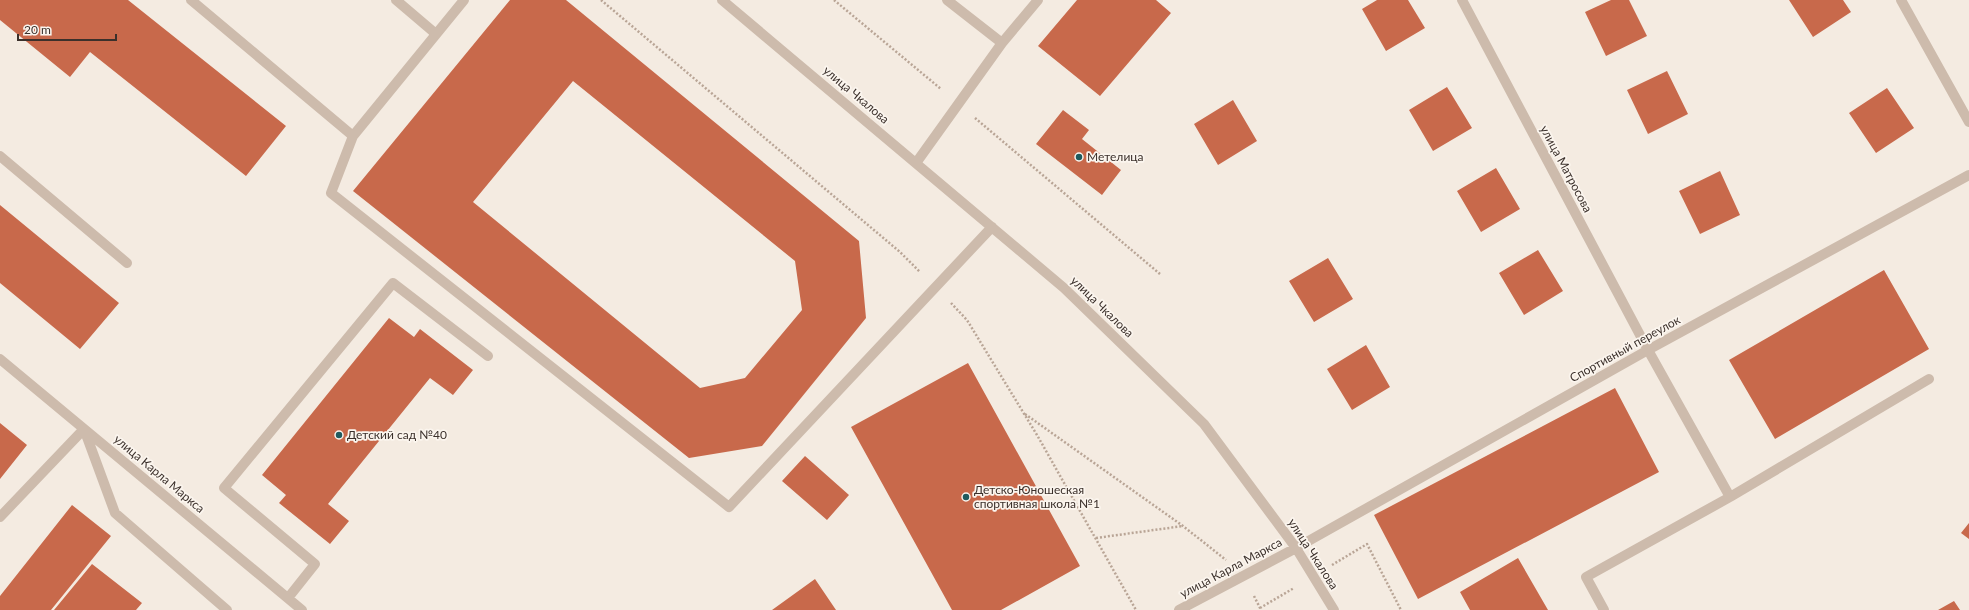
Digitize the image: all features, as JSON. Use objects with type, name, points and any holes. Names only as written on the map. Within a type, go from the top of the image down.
[{"type":"street","points":[[191,0],[353,136]]},
{"type":"street","points":[[396,0],[436,34]]},
{"type":"street","points":[[464,0],[353,136],[331,193],[729,507],[992,227]]},
{"type":"street","name":"улица Чкалова","points":[[722,0],[1064,288],[1204,424],[1296,548],[1334,610]]},
{"type":"street","points":[[947,0],[1002,43]]},
{"type":"street","points":[[916,163],[1002,43],[1038,0]]},
{"type":"street","name":"улица Матросова","points":[[1462,0],[1648,350],[1730,497]]},
{"type":"street","points":[[1901,0],[1969,122]]},
{"type":"street","points":[[0,156],[127,263]]},
{"type":"street","name":"Спортивный переулок","points":[[1296,548],[1648,350],[1969,175]]},
{"type":"street","points":[[288,598],[315,564],[224,488],[388,289],[393,283],[488,356]]},
{"type":"street","name":"улица Карла Маркса","points":[[0,359],[302,610]]},
{"type":"street","points":[[1604,610],[1586,577],[1730,497],[1929,379]]},
{"type":"street","points":[[0,517],[84,429],[115,513],[227,610]]},
{"type":"street","name":"улица Карла Маркса","points":[[1179,610],[1296,548]]},
{"type":"path","points":[[601,0],[900,252],[967,320],[1096,538],[1136,610]]},
{"type":"path","points":[[834,0],[1160,274]]},
{"type":"path","points":[[1023,413],[1183,526],[1245,575],[1260,610]]},
{"type":"path","points":[[1096,538],[1183,526]]},
{"type":"building","points":[[0,0],[128,0],[286,126],[246,176],[90,52],[70,77],[0,20]]},
{"type":"building","points":[[510,0],[566,0],[859,241],[866,318],[762,446],[689,458],[353,191]],"holes":[[[573,81],[795,261],[802,310],[745,378],[700,388],[473,202]]]},
{"type":"building","points":[[1077,0],[1156,0],[1171,13],[1100,96],[1038,46]]},
{"type":"building","points":[[1377,0],[1408,0],[1425,28],[1386,51],[1362,9]]},
{"type":"building","points":[[1611,0],[1629,0],[1647,36],[1606,56],[1585,12]]},
{"type":"building","points":[[1789,0],[1843,0],[1851,12],[1813,37]]},
{"type":"building","points":[[1667,71],[1688,114],[1648,134],[1627,90]]},
{"type":"building","points":[[1447,87],[1472,128],[1433,151],[1409,110]]},
{"type":"building","points":[[1887,88],[1914,128],[1876,153],[1849,113]]},
{"type":"building","points":[[1233,100],[1257,141],[1218,165],[1194,124]]},
{"type":"building","name":"Метелица","points":[[1063,110],[1089,130],[1082,139],[1121,170],[1102,195],[1036,144]]},
{"type":"building","points":[[1496,168],[1520,209],[1481,232],[1457,191]]},
{"type":"building","points":[[1720,171],[1740,215],[1700,234],[1679,191]]},
{"type":"building","points":[[0,205],[119,303],[80,349],[0,283]]},
{"type":"building","points":[[1538,250],[1563,291],[1524,315],[1499,273]]},
{"type":"building","points":[[1328,258],[1353,299],[1314,322],[1289,281]]},
{"type":"building","points":[[1884,270],[1929,349],[1775,439],[1729,360]]},
{"type":"building","name":"Детский сад №40","points":[[389,318],[414,337],[420,329],[473,370],[453,395],[430,378],[328,504],[349,521],[330,544],[279,503],[286,495],[262,475]]},
{"type":"building","points":[[1366,345],[1390,387],[1352,410],[1327,369]]},
{"type":"building","name":"Детско-Юношеская спортивная школа №1","points":[[968,363],[1080,566],[1001,610],[952,610],[851,427]]},
{"type":"building","points":[[1615,388],[1659,472],[1418,599],[1374,515]]},
{"type":"building","points":[[0,423],[27,445],[0,479]]},
{"type":"building","points":[[805,456],[849,495],[827,520],[782,481]]},
{"type":"building","points":[[72,505],[111,536],[51,610],[0,610],[0,596]]},
{"type":"building","points":[[1969,523],[1969,539],[1961,533]]},
{"type":"building","points":[[1518,558],[1548,610],[1470,610],[1460,592]]},
{"type":"building","points":[[92,564],[142,603],[136,610],[54,610]]},
{"type":"building","points":[[815,579],[836,610],[772,610]]},
{"type":"building","points":[[1954,601],[1960,610],[1938,610]]},
{"type":"place","name":"Метелица","points":[[1079,157]]},
{"type":"place","name":"Детский сад №40","points":[[339,435]]},
{"type":"place","name":"Детско-Юношеская спортивная школа №1","points":[[966,497]]}]
